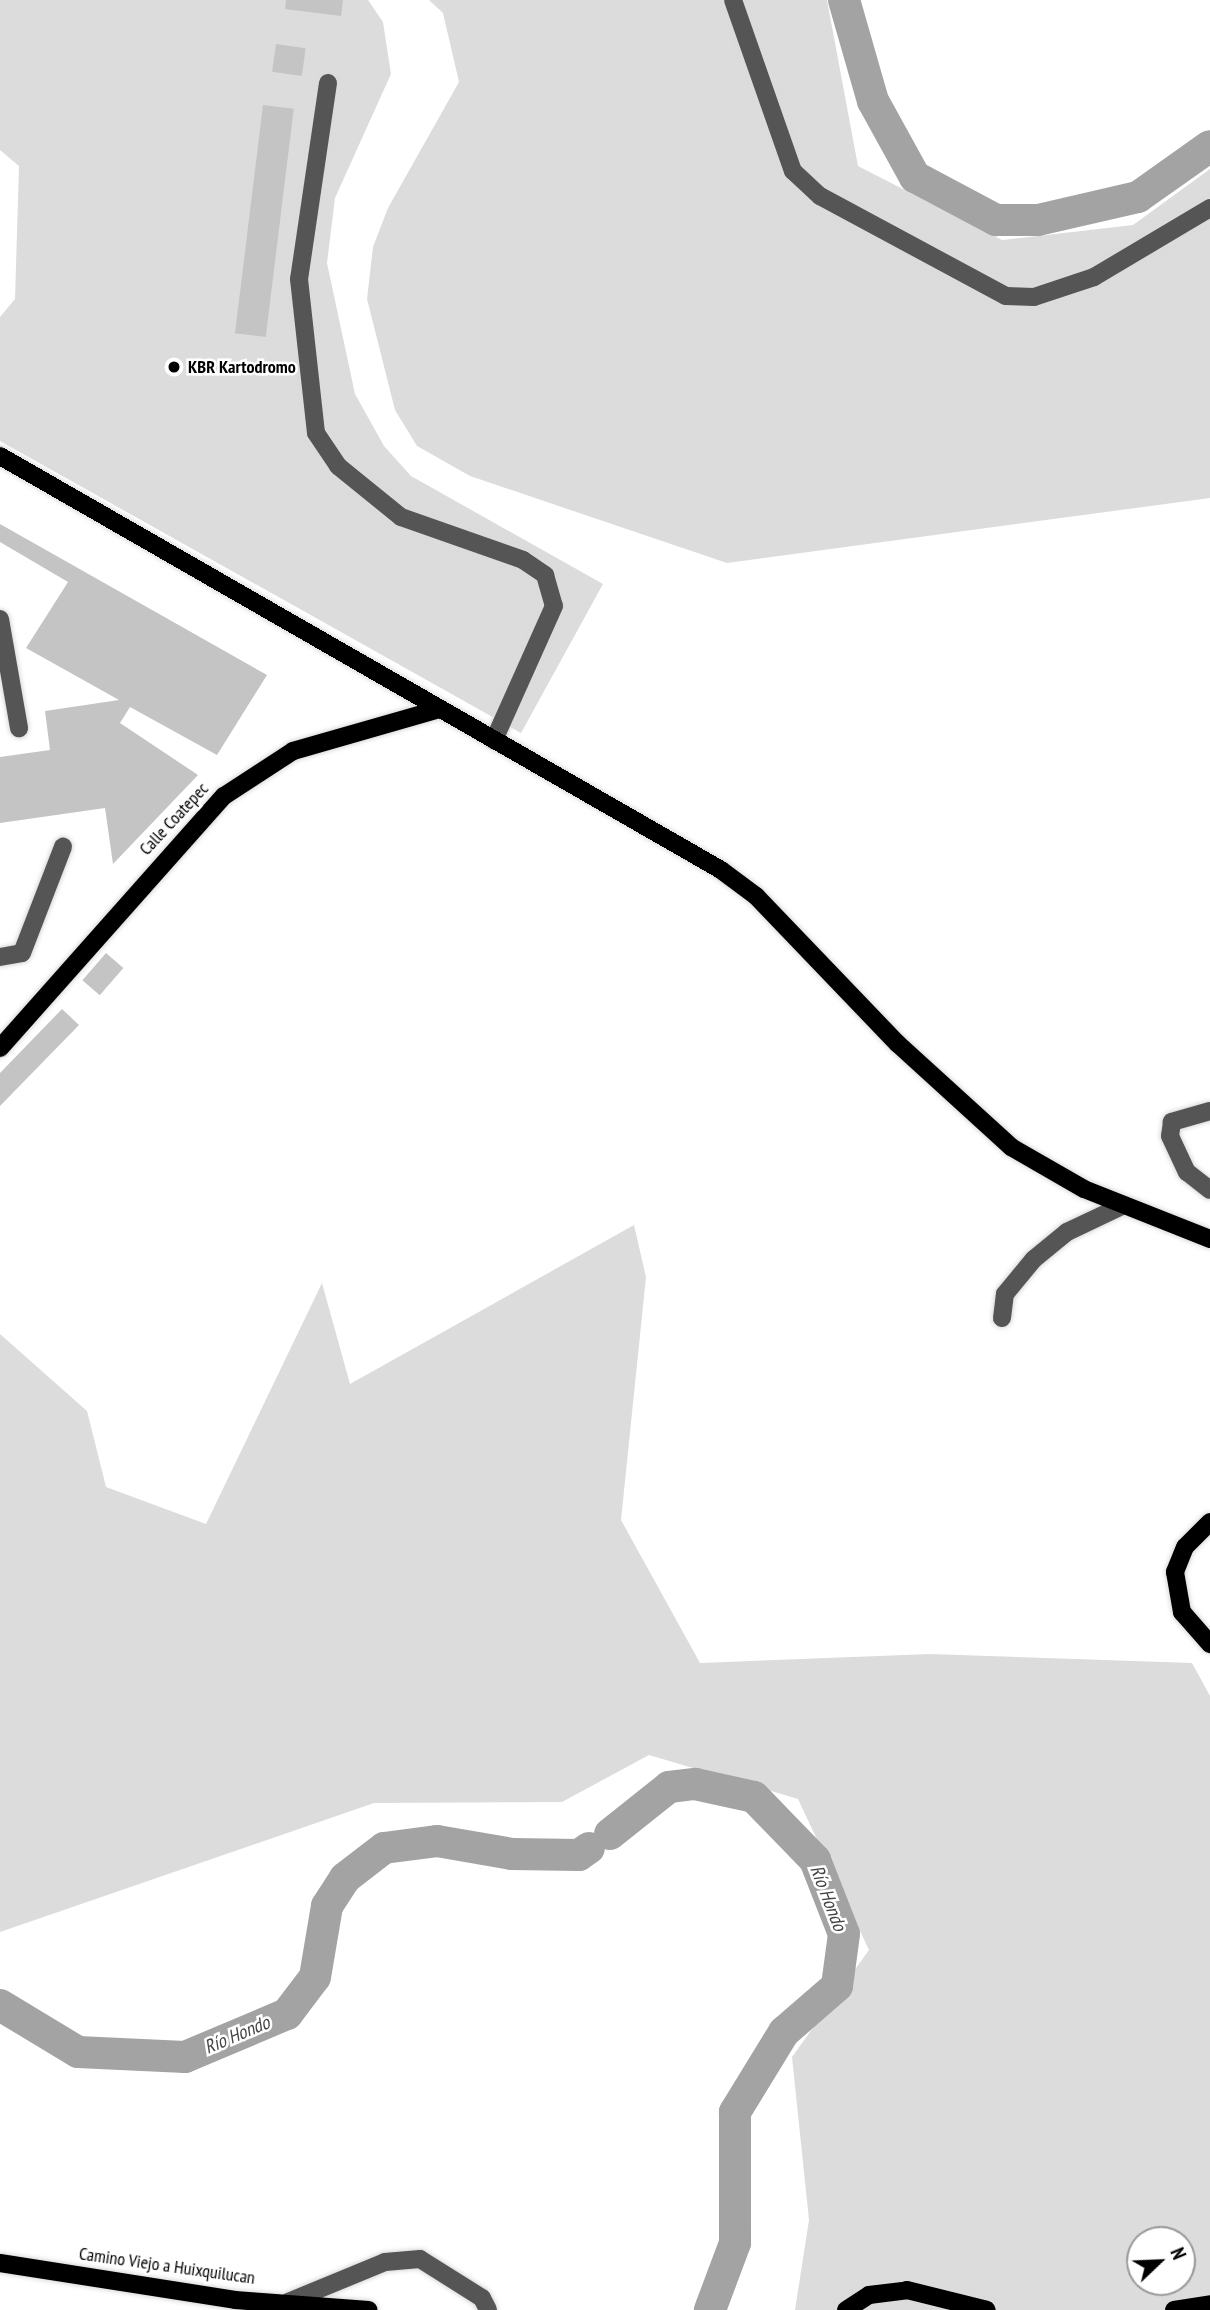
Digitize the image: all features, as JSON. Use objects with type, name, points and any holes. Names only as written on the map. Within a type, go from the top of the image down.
[{"type":"main road","points":[[0,456],[730,877],[976,1119],[1044,1168],[1122,1206],[1210,1239]]},
{"type":"main road","name":"Calle Coatepec","points":[[0,1048],[224,796],[293,751],[439,709]]},
{"type":"main road","points":[[1210,1522],[1185,1547],[1175,1572],[1182,1612],[1210,1644]]},
{"type":"main road","name":"Camino Viejo a Huixquilucan","points":[[0,2263],[235,2300],[369,2310]]},
{"type":"main road","points":[[846,2310],[869,2295],[906,2290],[987,2310]]},
{"type":"main road","points":[[1174,2310],[1210,2304]]},
{"type":"street","points":[[733,0],[793,171],[820,195],[1006,296],[1034,297],[1094,277],[1210,208]]},
{"type":"street","points":[[328,83],[299,279],[316,433],[338,466],[401,517],[523,560],[545,575],[554,606],[494,740]]},
{"type":"street","points":[[0,619],[19,728]]},
{"type":"street","points":[[0,957],[22,953],[63,847]]},
{"type":"street","points":[[1210,1111],[1172,1122],[1170,1136],[1187,1172],[1210,1190]]},
{"type":"street","points":[[1002,1318],[1005,1294],[1034,1259],[1067,1232],[1122,1206]]},
{"type":"street","points":[[288,2302],[385,2262],[420,2259],[482,2298],[488,2310]]},
{"type":"shaded area","name":"KBR Kartodromo","points":[[0,0],[368,0],[383,22],[391,74],[335,198],[327,263],[355,394],[384,446],[411,476],[603,584],[521,733],[0,441],[0,317],[15,299],[19,166],[0,150]]},
{"type":"shaded area","points":[[429,0],[827,0],[858,166],[1002,240],[1133,225],[1210,169],[1210,498],[727,563],[470,476],[417,446],[395,410],[367,299],[373,247],[388,208],[459,82],[443,13]]},
{"type":"shaded area","points":[[634,1225],[646,1277],[621,1520],[700,1663],[930,1654],[1192,1663],[1210,1696],[1210,2310],[795,2310],[809,2220],[792,2057],[869,1950],[798,1799],[649,1755],[562,1802],[374,1803],[0,1932],[0,1334],[87,1411],[106,1487],[206,1524],[322,1283],[350,1384]]},
{"type":"building","points":[[286,0],[343,0],[341,16],[285,9]]},
{"type":"building","points":[[276,44],[306,48],[302,76],[272,72]]},
{"type":"building","points":[[263,105],[294,109],[266,337],[235,333]]},
{"type":"building","points":[[0,524],[267,675],[217,755],[130,707],[120,723],[198,775],[113,864],[105,808],[0,823],[0,757],[50,750],[45,711],[119,700],[26,648],[68,582],[0,542]]},
{"type":"building","points":[[106,953],[123,968],[100,995],[82,980]]},
{"type":"building","points":[[62,1009],[79,1025],[0,1106],[0,1073]]},
{"type":"waterway","points":[[844,0],[873,101],[915,177],[996,220],[1038,220],[1138,197],[1210,146]]},
{"type":"waterway","name":"Río Hondo","points":[[610,1834],[669,1787],[695,1784],[754,1797],[815,1860],[844,1934],[837,1986],[784,2032],[735,2112],[735,2243],[710,2310]]},
{"type":"waterway","name":"Río Hondo","points":[[0,2005],[78,2052],[185,2057],[287,2014],[315,1977],[327,1906],[345,1878],[384,1848],[437,1841],[512,1854],[579,1855],[589,1848]]},
{"type":"place","name":"KBR Kartodromo","points":[[174,367]]}]
